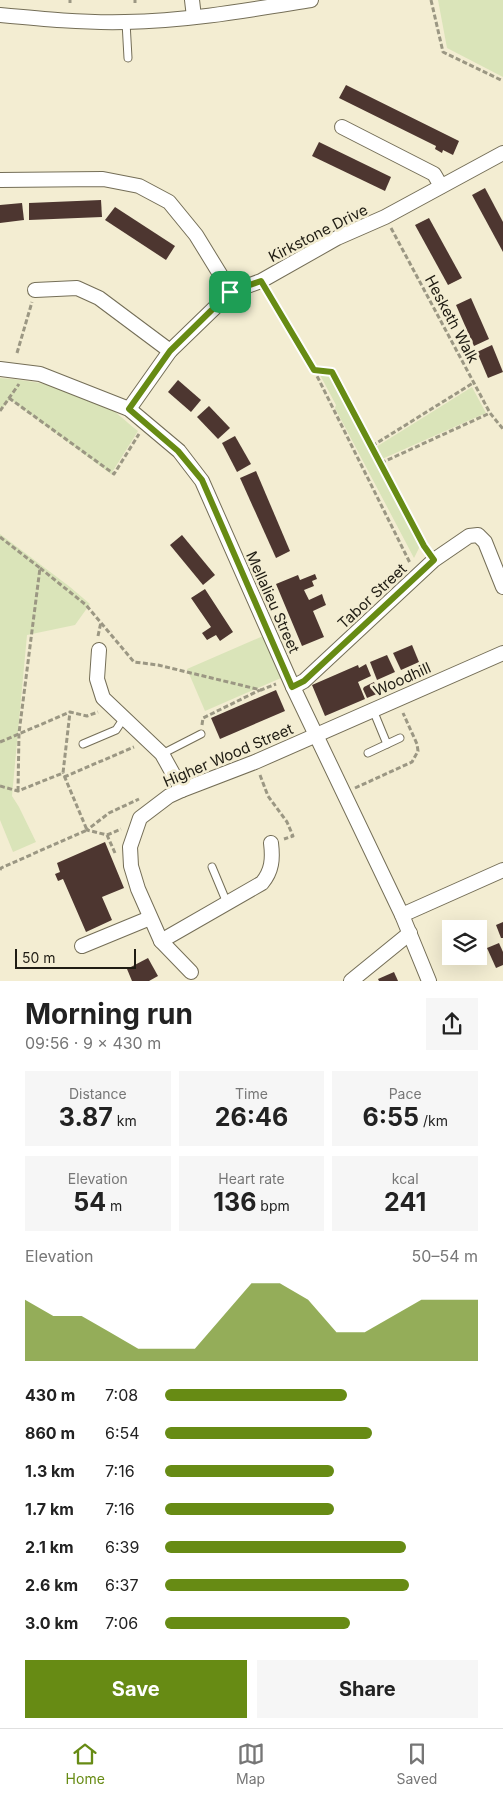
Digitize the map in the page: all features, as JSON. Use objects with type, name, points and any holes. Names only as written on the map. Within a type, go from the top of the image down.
[{"type":"street","points":[[192,0],[194,17]]},
{"type":"street","points":[[0,15],[57,20],[126,22],[227,14],[311,0]]},
{"type":"street","points":[[342,127],[434,174],[441,186]]},
{"type":"street","name":"Kirkstone Drive","points":[[129,409],[170,351],[230,292],[261,281],[337,238],[385,217],[503,153]]},
{"type":"street","points":[[0,180],[103,179],[139,186],[169,202],[196,235],[230,292]]},
{"type":"street","points":[[35,290],[77,288],[99,298],[170,351]]},
{"type":"street","name":"Mellalieu Street","points":[[0,368],[40,374],[129,409],[178,451],[202,480],[292,687],[402,915],[428,980]]},
{"type":"street","name":"Tabor Street","points":[[292,687],[304,681],[434,560],[469,536],[478,535],[486,542],[502,584]]},
{"type":"street","points":[[99,650],[96,680],[104,698],[162,754],[182,790]]},
{"type":"street","name":"Woodhill","points":[[315,736],[503,653]]},
{"type":"street","name":"Higher Wood Street","points":[[160,941],[131,866],[130,847],[140,818],[169,796],[315,736]]},
{"type":"street","points":[[191,972],[160,941],[255,888],[266,878],[271,867],[277,841]]},
{"type":"street","points":[[402,915],[503,870]]},
{"type":"street","points":[[82,946],[150,918]]},
{"type":"street","points":[[351,980],[410,933]]},
{"type":"lane","points":[[126,22],[128,58]]},
{"type":"lane","points":[[373,710],[387,744]]},
{"type":"lane","points":[[83,744],[116,730],[124,718]]},
{"type":"lane","points":[[162,754],[202,734]]},
{"type":"lane","points":[[368,753],[400,738]]},
{"type":"lane","points":[[212,867],[227,903]]},
{"type":"path","points":[[431,0],[443,52],[503,81]]},
{"type":"path","name":"Hesketh Walk","points":[[385,217],[473,383],[490,413],[503,429]]},
{"type":"path","points":[[261,281],[314,370],[416,576]]},
{"type":"path","points":[[17,353],[35,290]]},
{"type":"path","points":[[314,370],[332,372],[424,546],[434,560]]},
{"type":"path","points":[[0,411],[19,384],[20,371]]},
{"type":"path","points":[[372,446],[473,383]]},
{"type":"path","points":[[9,398],[114,474],[140,434],[149,425]]},
{"type":"path","points":[[381,463],[490,413]]},
{"type":"path","points":[[0,538],[86,605],[134,662],[158,665],[260,690]]},
{"type":"path","points":[[18,791],[19,733],[40,568]]},
{"type":"path","points":[[202,734],[202,718],[277,683]]},
{"type":"path","points":[[0,742],[70,712],[87,716],[113,708]]},
{"type":"path","points":[[70,712],[63,775],[87,830]]},
{"type":"path","points":[[0,786],[18,791],[149,741]]},
{"type":"path","points":[[255,762],[268,796],[293,836],[277,841]]},
{"type":"path","points":[[0,870],[87,830],[110,812],[141,798]]},
{"type":"path","points":[[87,830],[107,835],[120,864],[131,866]]},
{"type":"green space","points":[[438,0],[503,0],[503,77],[447,48]]},
{"type":"green space","points":[[319,373],[332,375],[420,546],[414,558],[335,408],[336,405]]},
{"type":"green space","points":[[0,378],[51,386],[77,393],[111,409],[138,431],[111,474],[10,399],[0,411]]},
{"type":"green space","points":[[472,387],[486,413],[382,459],[376,447]]},
{"type":"green space","points":[[0,534],[90,604],[75,625],[27,635],[12,796],[36,842],[13,852],[0,820]]},
{"type":"green space","points":[[263,636],[281,678],[205,711],[187,669]]},
{"type":"building","points":[[346,85],[459,141],[453,155],[443,150],[442,153],[435,149],[436,146],[339,98]]},
{"type":"building","points":[[319,142],[391,177],[385,191],[312,156]]},
{"type":"building","points":[[485,188],[503,222],[503,252],[472,195]]},
{"type":"building","points":[[101,200],[102,217],[29,220],[29,203]]},
{"type":"building","points":[[22,203],[24,220],[0,223],[0,205]]},
{"type":"building","points":[[115,207],[175,246],[166,260],[105,220]]},
{"type":"building","points":[[429,218],[462,278],[448,285],[415,225]]},
{"type":"building","points":[[471,298],[489,339],[474,346],[456,305]]},
{"type":"building","points":[[492,345],[503,372],[488,378],[477,352]]},
{"type":"building","points":[[178,380],[201,400],[191,412],[168,392]]},
{"type":"building","points":[[209,406],[230,428],[218,439],[197,417]]},
{"type":"building","points":[[235,436],[251,464],[237,472],[222,443]]},
{"type":"building","points":[[256,471],[290,551],[276,558],[240,478]]},
{"type":"building","points":[[182,535],[215,575],[203,585],[170,545]]},
{"type":"building","points":[[315,574],[317,579],[312,581],[314,586],[304,590],[309,600],[322,594],[326,605],[313,611],[324,637],[302,646],[276,584],[298,575],[300,580]]},
{"type":"building","points":[[205,589],[233,632],[220,641],[216,635],[207,640],[202,633],[211,627],[191,598]]},
{"type":"building","points":[[412,645],[419,662],[401,670],[393,653]]},
{"type":"building","points":[[387,655],[395,672],[377,680],[370,662]]},
{"type":"building","points":[[366,664],[371,676],[358,682],[365,699],[325,716],[312,685],[358,665],[359,668]]},
{"type":"building","points":[[374,682],[379,693],[367,698],[363,689]]},
{"type":"building","points":[[276,690],[285,711],[220,739],[211,718]]},
{"type":"building","points":[[105,842],[124,888],[102,897],[112,920],[86,932],[63,879],[58,881],[55,874],[60,872],[57,863]]},
{"type":"building","points":[[503,922],[503,938],[501,938],[496,925]]},
{"type":"building","points":[[499,943],[503,952],[503,965],[496,968],[487,948]]},
{"type":"building","points":[[148,958],[158,976],[149,981],[132,981],[127,969]]},
{"type":"building","points":[[394,972],[398,981],[379,981],[378,979]]},
{"type":"route","points":[[261,281],[314,370],[332,372],[424,546],[434,560],[304,681],[292,687],[202,480],[178,451],[129,409],[170,351],[230,292],[261,281]]}]
